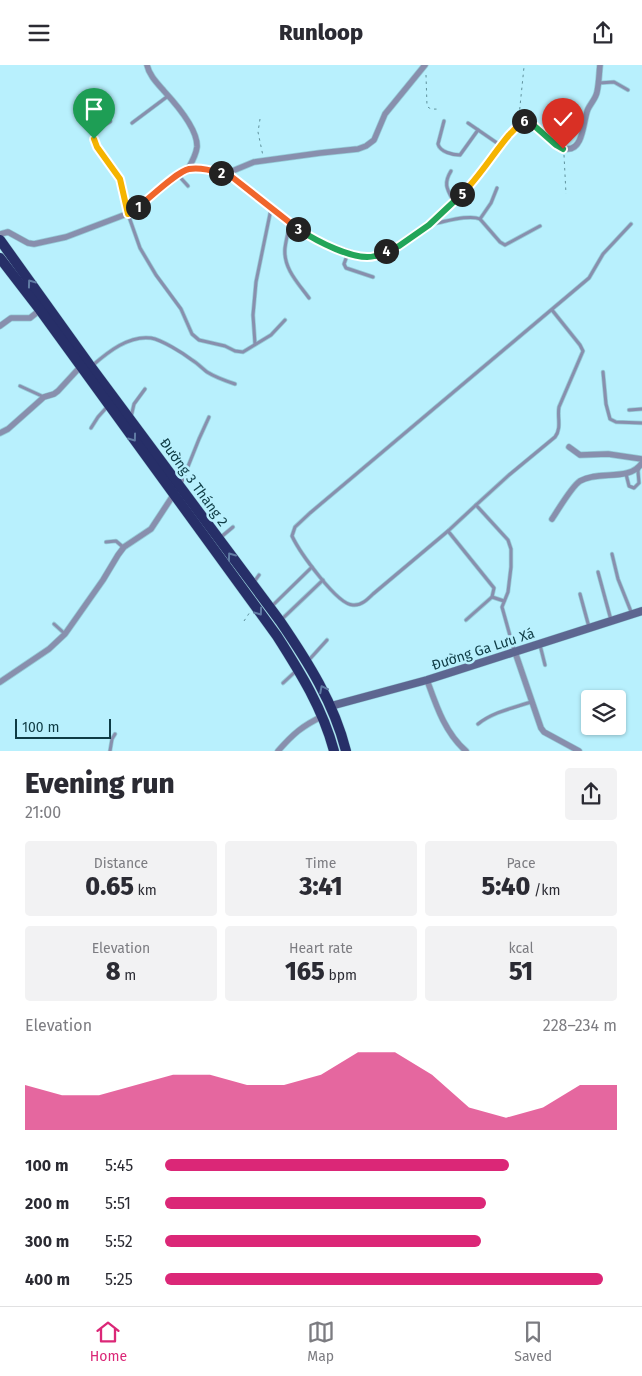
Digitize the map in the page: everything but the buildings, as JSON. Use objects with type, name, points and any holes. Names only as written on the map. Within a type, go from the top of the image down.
[{"type":"highway","name":"Đường 3 Tháng 2","points":[[0,241],[109,404],[177,491],[219,539],[280,621],[307,661],[332,710],[346,751]]},
{"type":"highway","name":"Đường 3 Tháng 2","points":[[0,258],[85,367],[131,420],[298,669],[323,716],[334,751]]},
{"type":"highway","points":[[323,716],[332,710]]},
{"type":"street","points":[[0,234],[8,232],[34,245],[66,237],[132,212],[188,169],[194,159],[197,146],[193,131],[169,95],[157,83],[147,65]]},
{"type":"street","points":[[188,169],[206,169],[232,177],[290,223],[322,243],[362,257],[375,256],[399,246],[429,225],[477,177],[500,145],[525,120],[563,149],[569,150],[576,146],[586,115],[597,94],[600,65]]},
{"type":"street","points":[[225,174],[248,164],[358,149],[366,146],[374,141],[385,114],[424,66]]},
{"type":"street","points":[[109,121],[98,127],[93,133],[94,139],[97,147],[120,179],[128,214]]},
{"type":"street","points":[[0,326],[11,318],[30,318],[40,309]]},
{"type":"street","points":[[0,433],[8,429],[44,397],[58,391],[85,367]]},
{"type":"street","points":[[570,447],[580,455],[608,454],[642,459]]},
{"type":"street","points":[[552,519],[580,481],[598,475],[633,472],[640,465]]},
{"type":"street","points":[[0,682],[50,649],[65,634],[124,547],[151,529],[177,491]]},
{"type":"street","name":"Đường Ga Lưu Xá","points":[[332,710],[642,611]]},
{"type":"street","points":[[514,652],[541,728],[544,732],[578,751]]},
{"type":"street","points":[[428,680],[439,714],[460,746],[466,751]]},
{"type":"street","points":[[278,751],[305,724],[323,716]]},
{"type":"lane","points":[[598,83],[614,83],[628,90]]},
{"type":"lane","points":[[132,123],[169,95]]},
{"type":"lane","points":[[444,121],[438,144],[439,147],[442,150],[457,155],[464,152],[478,129]]},
{"type":"lane","points":[[468,123],[500,145]]},
{"type":"lane","points":[[451,171],[447,177],[446,185],[454,202]]},
{"type":"lane","points":[[178,175],[188,186]]},
{"type":"lane","points":[[480,219],[497,189]]},
{"type":"lane","points":[[255,344],[253,315],[256,282],[271,208]]},
{"type":"lane","points":[[128,214],[140,248],[156,275],[181,309],[192,334],[199,340],[243,352],[271,335],[285,320]]},
{"type":"lane","points":[[429,225],[473,217],[480,219],[500,242],[505,245],[540,225]]},
{"type":"lane","points":[[290,223],[285,248],[286,264],[309,298]]},
{"type":"lane","points":[[552,310],[583,351],[558,413],[559,428],[555,437],[509,475],[448,531],[360,604],[354,606],[347,604],[323,580],[296,544],[292,536],[295,527],[589,278],[603,254],[631,224]]},
{"type":"lane","points":[[348,253],[344,264],[346,268],[372,277]]},
{"type":"lane","points":[[85,367],[120,345],[134,339],[151,338],[168,345],[208,372],[236,384]]},
{"type":"lane","points":[[603,372],[606,404],[610,419],[616,422],[642,423]]},
{"type":"lane","points":[[20,386],[44,397]]},
{"type":"lane","points":[[131,420],[134,403],[145,389]]},
{"type":"lane","points":[[91,428],[109,404]]},
{"type":"lane","points":[[629,410],[642,409]]},
{"type":"lane","points":[[177,491],[209,417]]},
{"type":"lane","points":[[626,473],[628,486],[634,488],[639,483],[638,471],[640,465]]},
{"type":"lane","points":[[476,505],[508,540],[511,549],[508,592],[502,607],[514,652]]},
{"type":"lane","points":[[219,539],[233,527]]},
{"type":"lane","points":[[448,531],[494,588],[492,597],[466,620]]},
{"type":"lane","points":[[106,542],[116,541],[124,547]]},
{"type":"lane","points":[[612,554],[618,579],[632,614]]},
{"type":"lane","points":[[270,608],[312,567]]},
{"type":"lane","points":[[598,572],[611,620]]},
{"type":"lane","points":[[252,584],[260,575]]},
{"type":"lane","points":[[280,621],[323,580]]},
{"type":"lane","points":[[580,594],[589,627]]},
{"type":"lane","points":[[492,597],[504,601]]},
{"type":"lane","points":[[54,625],[65,634]]},
{"type":"lane","points":[[307,661],[327,640]]},
{"type":"lane","points":[[540,644],[545,665]]},
{"type":"lane","points":[[283,683],[298,669]]},
{"type":"lane","points":[[478,724],[486,718],[531,702]]},
{"type":"lane","points":[[110,751],[115,733]]},
{"type":"path","points":[[424,66],[427,77],[427,105],[432,109],[440,109]]},
{"type":"path","points":[[519,124],[524,67]]},
{"type":"path","points":[[260,119],[258,132],[264,161]]},
{"type":"path","points":[[563,149],[566,194]]},
{"type":"path","points":[[244,621],[255,606]]},
{"type":"route","points":[[94,139],[97,147],[120,179],[128,214],[188,169],[206,169],[232,177],[290,223],[311,237],[322,243],[362,257],[375,256],[399,246],[432,223],[468,188],[500,145],[522,121],[530,122],[563,149]]}]
